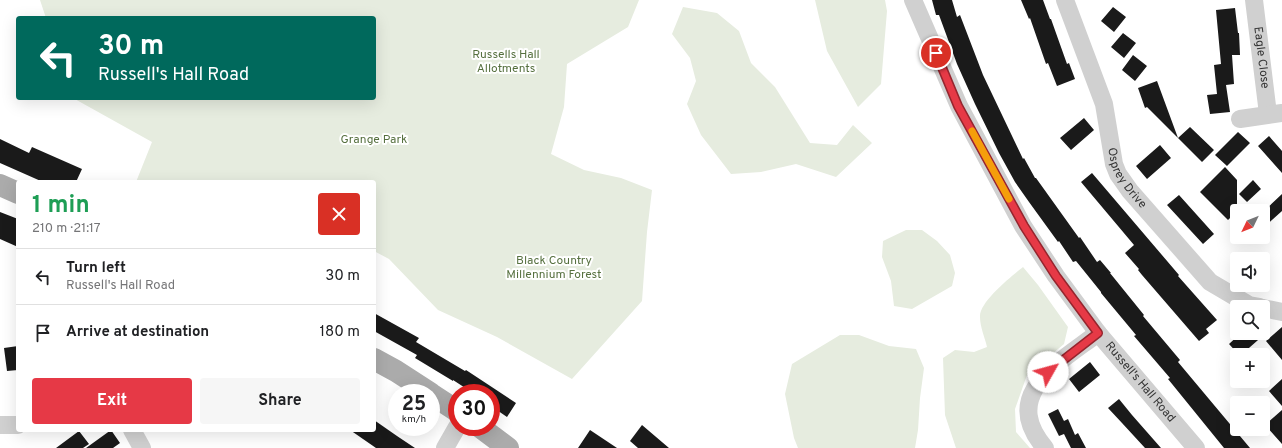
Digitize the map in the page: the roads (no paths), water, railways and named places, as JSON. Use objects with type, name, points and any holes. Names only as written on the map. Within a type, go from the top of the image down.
[{"type":"main road","points":[[0,185],[16,192]]},
{"type":"main road","points":[[376,360],[416,384]]},
{"type":"main road","points":[[492,436],[508,448]]},
{"type":"street","name":"Russell's Hall Road","points":[[913,0],[958,106],[1024,226],[1056,276],[1098,333],[1196,448]]},
{"type":"street","name":"Osprey Drive","points":[[1064,0],[1104,104],[1114,164],[1118,174],[1138,201],[1210,282],[1241,300]]},
{"type":"street","name":"Eagle Close","points":[[1240,119],[1275,113],[1254,0]]},
{"type":"street","points":[[1270,309],[1282,312]]},
{"type":"street","points":[[1045,448],[1036,438],[1028,414],[1029,402],[1033,390],[1048,372],[1098,333]]},
{"type":"street","points":[[0,425],[16,425]]},
{"type":"street","points":[[133,432],[142,448]]},
{"type":"street","points":[[446,448],[452,436]]},
{"type":"park label","name":"Russells Hall Allotments","points":[[506,62]]},
{"type":"park label","name":"Grange Park","points":[[374,140]]},
{"type":"park label","name":"Black Country Millennium Forest","points":[[554,268]]}]
